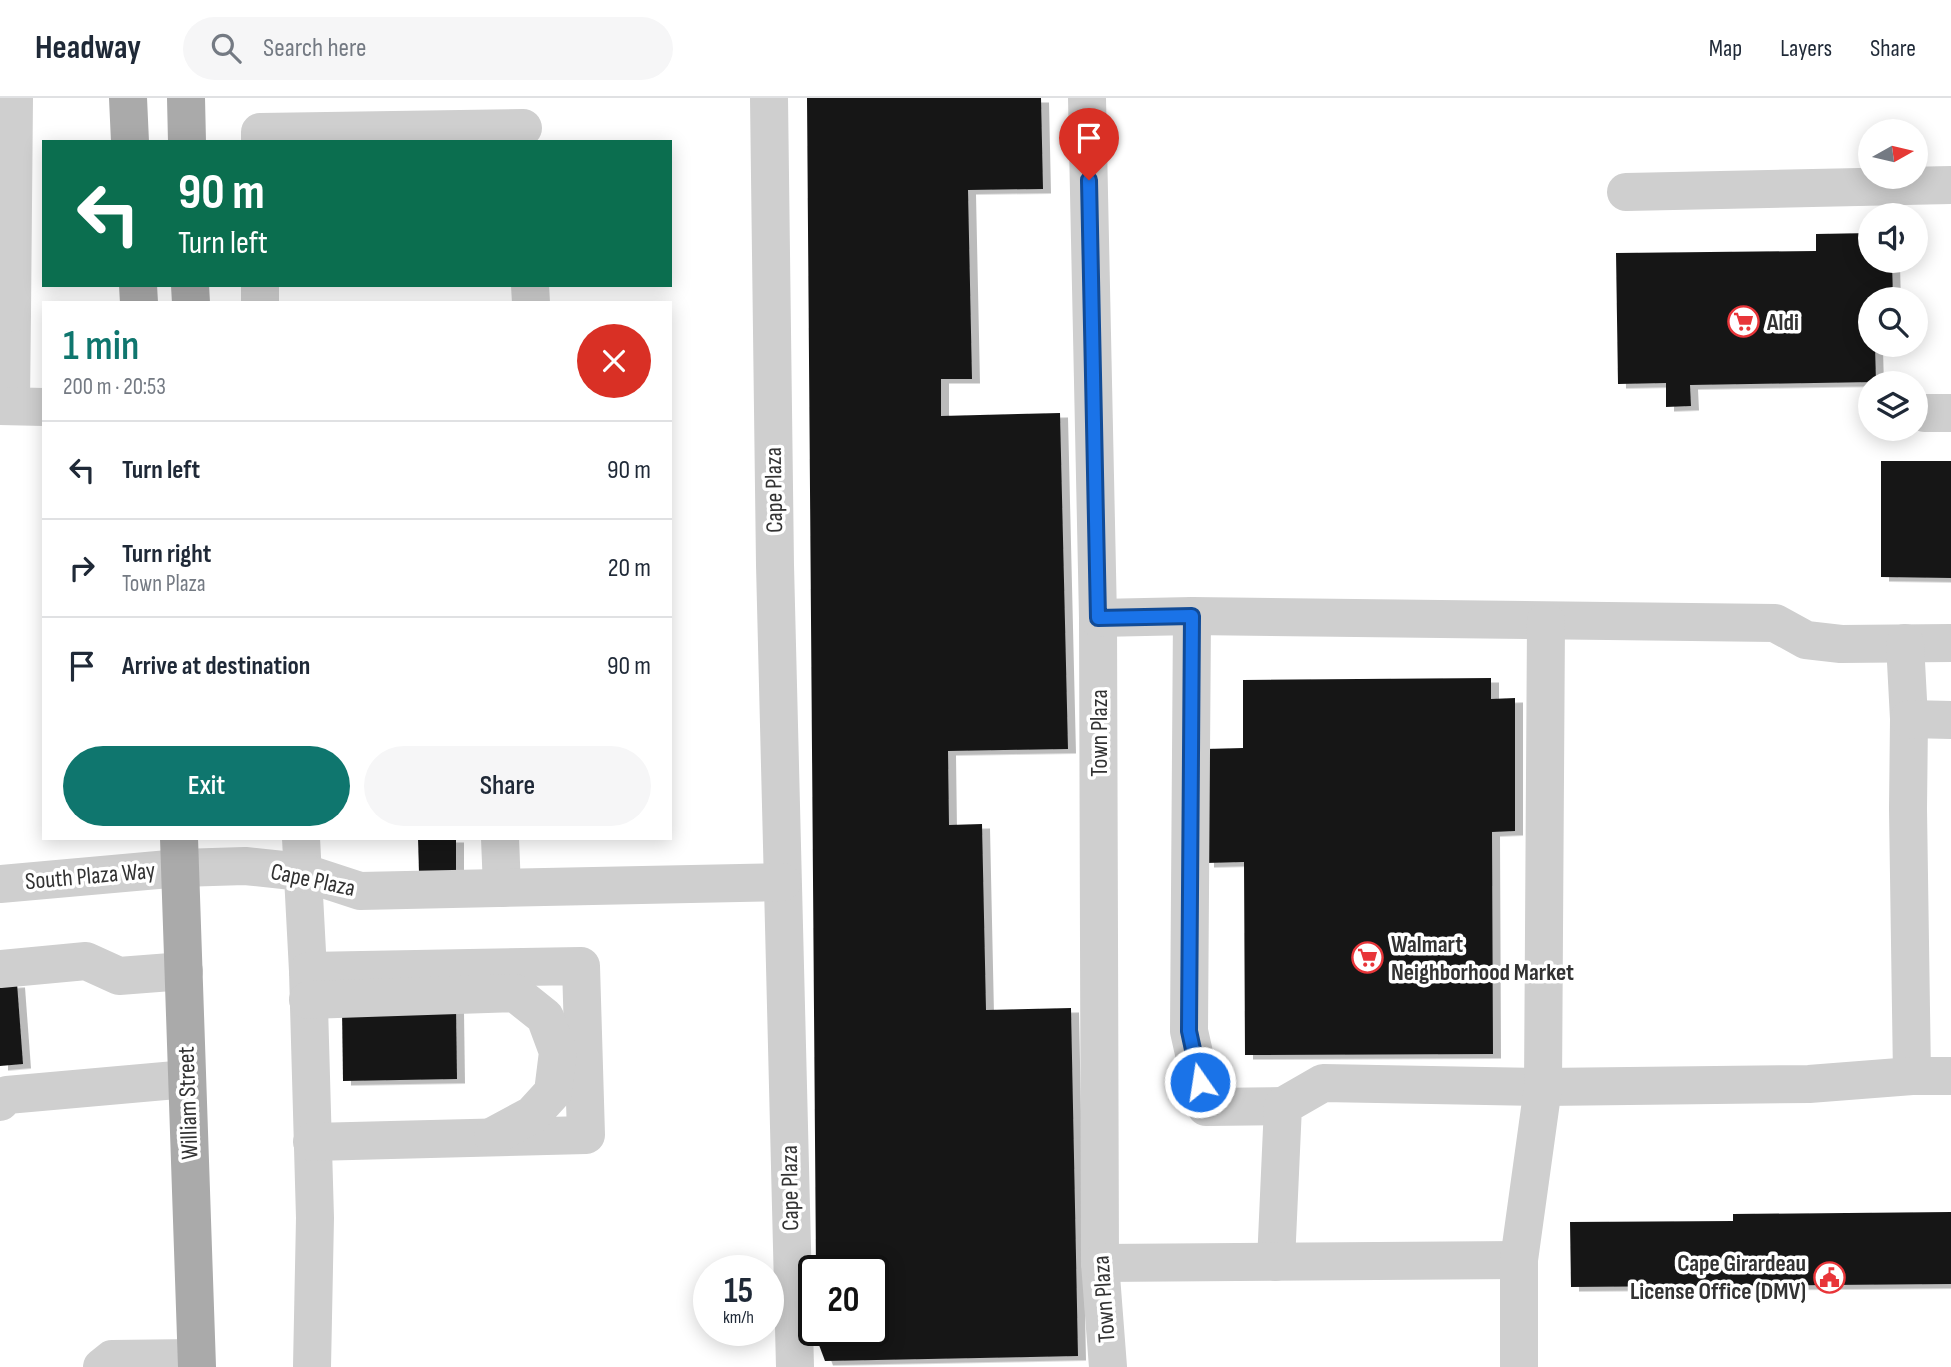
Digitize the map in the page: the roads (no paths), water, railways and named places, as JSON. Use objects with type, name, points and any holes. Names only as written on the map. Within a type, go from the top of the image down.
[{"type":"main road","points":[[128,98],[130,140]]},
{"type":"main road","points":[[186,98],[187,140]]},
{"type":"main road","name":"William Street","points":[[180,853],[197,1362]]},
{"type":"street","points":[[14,98],[6,313],[18,406]]},
{"type":"street","name":"Cape Plaza","points":[[769,98],[772,410],[795,1367]]},
{"type":"street","name":"Town Plaza","points":[[1087,98],[1098,618],[1100,1263],[1108,1367]]},
{"type":"street","points":[[260,124],[522,122]]},
{"type":"street","points":[[1626,192],[1951,184]]},
{"type":"street","points":[[1098,618],[1192,616],[1775,623],[1805,640],[1841,644],[1951,643]]},
{"type":"street","points":[[1192,616],[1189,1031],[1206,1108],[1283,1106],[1323,1083],[1543,1087],[1808,1084],[1912,1076],[1951,1076]]},
{"type":"street","points":[[1519,1367],[1519,1260],[1543,1087],[1546,621]]},
{"type":"street","points":[[1905,643],[1909,719],[1912,1076]]},
{"type":"street","points":[[1909,719],[1951,720]]},
{"type":"street","points":[[500,840],[502,888]]},
{"type":"street","name":"Cape Plaza","points":[[180,853],[245,866],[301,855],[360,891],[782,882]]},
{"type":"street","name":"South Plaza Way","points":[[0,884],[180,853]]},
{"type":"street","points":[[301,855],[308,986],[315,1231],[312,1367]]},
{"type":"street","points":[[0,969],[86,961],[119,976],[184,971]]},
{"type":"street","points":[[308,986],[581,966],[586,1135],[312,1142]]},
{"type":"street","points":[[308,986],[515,993],[545,1017],[558,1052],[553,1092],[532,1115],[491,1137]]},
{"type":"street","points":[[2,1097],[187,1079]]},
{"type":"street","points":[[1276,1262],[1283,1106]]},
{"type":"street","points":[[1100,1263],[1519,1260]]},
{"type":"street","points":[[102,1367],[112,1359],[197,1362]]},
{"type":"place","name":"Aldi","points":[[1744,322]]},
{"type":"place","name":"Walmart Neighborhood Market","points":[[1368,958]]},
{"type":"place","name":"Cape Girardeau License Office (DMV)","points":[[1829,1277]]}]
